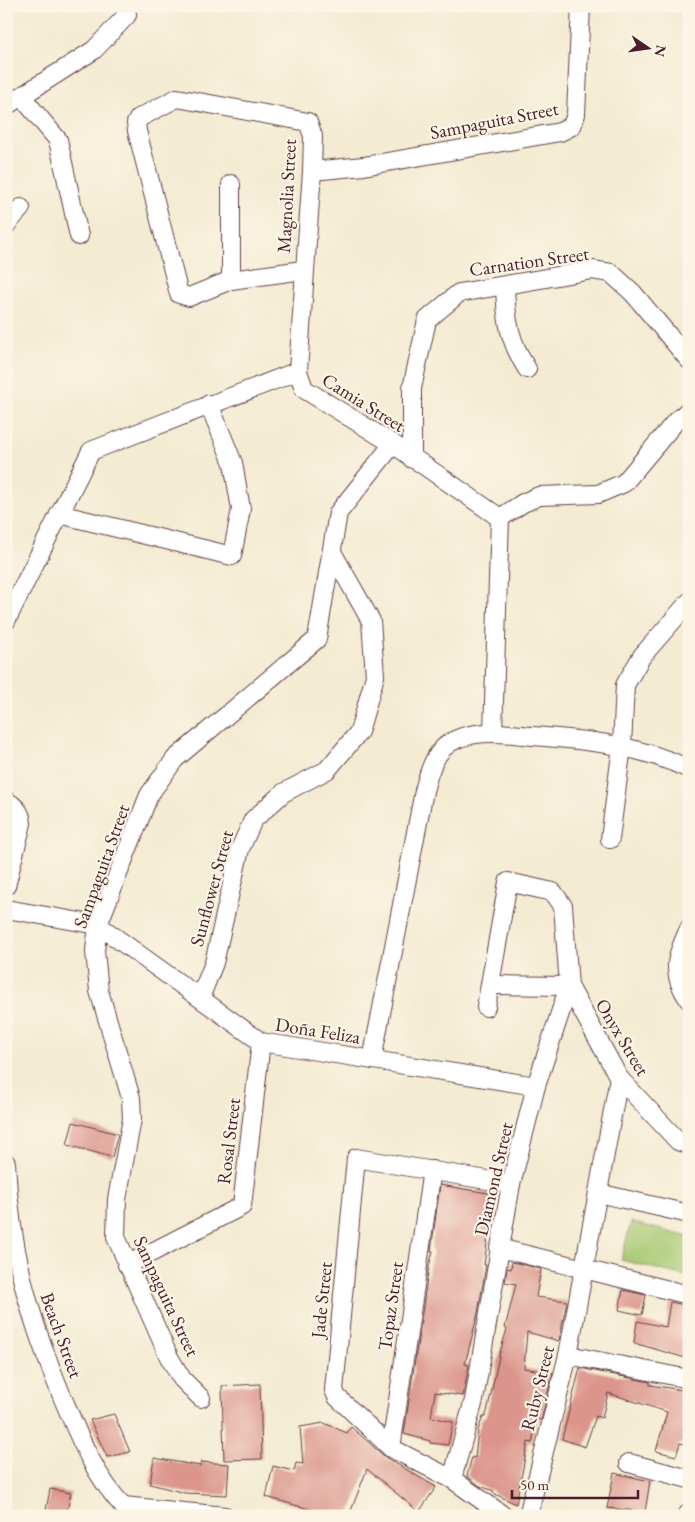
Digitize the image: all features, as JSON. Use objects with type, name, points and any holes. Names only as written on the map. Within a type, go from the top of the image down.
[{"type":"street","points":[[6,106],[94,50],[127,16],[126,6]]},
{"type":"street","name":"Sampaguita Street","points":[[312,171],[364,166],[560,132],[572,126],[576,114],[581,6]]},
{"type":"street","points":[[22,97],[58,140],[79,236]]},
{"type":"street","name":"Magnolia Street","points":[[177,98],[308,122],[313,136],[312,171],[303,270],[231,280],[189,297],[178,294],[136,124],[139,118],[177,98]]},
{"type":"street","points":[[231,184],[231,280]]},
{"type":"street","points":[[6,225],[21,208]]},
{"type":"street","name":"Camia Street","points":[[303,270],[298,371],[304,389],[393,444],[412,459],[500,518]]},
{"type":"street","name":"Carnation Street","points":[[412,459],[412,388],[427,320],[459,292],[505,286],[592,270],[611,273],[633,293],[689,360]]},
{"type":"street","points":[[505,286],[506,320],[514,348],[527,369]]},
{"type":"street","points":[[6,621],[91,451],[298,371]]},
{"type":"street","points":[[59,514],[232,556],[241,509],[233,463],[209,404]]},
{"type":"street","points":[[493,732],[500,518],[523,503],[539,496],[598,494],[624,483],[676,421],[689,410]]},
{"type":"street","name":"Sampaguita Street","points":[[201,1398],[182,1379],[169,1357],[126,1265],[116,1237],[117,1199],[132,1119],[131,1098],[99,991],[95,951],[98,925],[149,796],[175,759],[317,639],[338,513],[393,444]]},
{"type":"street","name":"Sunflower Street","points":[[200,998],[214,963],[240,849],[253,820],[283,793],[327,770],[359,732],[362,722],[375,676],[371,621],[332,552]]},
{"type":"street","points":[[610,839],[622,746],[625,685],[642,656],[689,602]]},
{"type":"street","points":[[372,1060],[430,766],[440,752],[456,739],[472,734],[493,732],[590,741],[622,746],[650,754],[689,769]]},
{"type":"street","points":[[6,801],[21,813],[22,823],[6,886]]},
{"type":"street","name":"Diamond Street","points":[[452,1479],[474,1400],[511,1184],[536,1086],[569,986],[563,906],[552,892],[508,882],[491,985]]},
{"type":"street","points":[[6,909],[98,925]]},
{"type":"street","name":"Doña Feliza","points":[[98,925],[261,1042],[536,1086]]},
{"type":"street","points":[[689,929],[679,951],[676,966],[681,989],[689,1000]]},
{"type":"street","points":[[486,1007],[491,985],[569,986]]},
{"type":"street","name":"Onyx Street","points":[[569,986],[619,1078],[678,1141],[689,1145]]},
{"type":"street","name":"Rosal Street","points":[[126,1265],[242,1206],[261,1042]]},
{"type":"street","name":"Ruby Street","points":[[528,1516],[568,1355],[619,1078]]},
{"type":"street","name":"Jade Street","points":[[504,1516],[452,1479],[391,1448],[337,1397],[334,1390],[356,1158],[511,1184]]},
{"type":"street","name":"Beach Street","points":[[6,1163],[8,1206],[14,1251],[39,1340],[91,1461],[122,1511]]},
{"type":"street","name":"Topaz Street","points":[[391,1448],[432,1170]]},
{"type":"street","points":[[598,1193],[689,1214]]},
{"type":"street","points":[[499,1248],[689,1295]]},
{"type":"street","points":[[568,1355],[689,1379]]},
{"type":"street","points":[[629,1463],[689,1479]]},
{"type":"street","points":[[122,1511],[225,1516]]},
{"type":"street","points":[[686,1516],[689,1513]]},
{"type":"green space","points":[[631,1222],[689,1237],[689,1277],[621,1260]]},
{"type":"building","points":[[73,1122],[118,1134],[112,1157],[67,1145]]},
{"type":"building","points":[[440,1185],[494,1194],[488,1214],[491,1215],[484,1265],[486,1265],[478,1313],[465,1364],[469,1365],[463,1396],[435,1392],[431,1417],[453,1422],[448,1445],[430,1443],[430,1441],[404,1434],[429,1266],[433,1251],[431,1251]]},
{"type":"building","points":[[512,1262],[541,1269],[536,1297],[567,1301],[559,1341],[527,1332],[524,1368],[553,1373],[541,1420],[537,1419],[532,1443],[528,1442],[516,1504],[493,1493],[494,1491],[480,1486],[467,1476],[472,1457],[475,1458],[478,1430],[487,1412],[507,1329],[505,1328],[516,1284],[505,1282],[507,1268],[511,1269]]},
{"type":"building","points":[[623,1290],[646,1295],[642,1315],[619,1310]]},
{"type":"building","points":[[670,1302],[689,1306],[689,1359],[634,1343],[637,1321],[666,1327]]},
{"type":"building","points":[[580,1368],[650,1382],[650,1385],[689,1391],[689,1445],[680,1443],[676,1456],[656,1451],[667,1412],[608,1393],[602,1418],[596,1416],[585,1447],[562,1439]]},
{"type":"building","points":[[260,1384],[262,1459],[224,1460],[222,1386]]},
{"type":"building","points":[[114,1414],[130,1452],[107,1457],[90,1420]]},
{"type":"building","points":[[324,1423],[347,1433],[351,1427],[385,1457],[436,1487],[419,1512],[367,1469],[349,1516],[309,1509],[266,1497],[273,1466],[294,1471],[296,1463],[303,1464],[300,1427]]},
{"type":"building","points":[[154,1458],[200,1466],[201,1462],[229,1464],[227,1495],[185,1493],[150,1484]]},
{"type":"building","points":[[614,1473],[650,1481],[645,1512],[607,1508]]},
{"type":"building","points":[[50,1489],[71,1493],[66,1516],[45,1516]]}]
